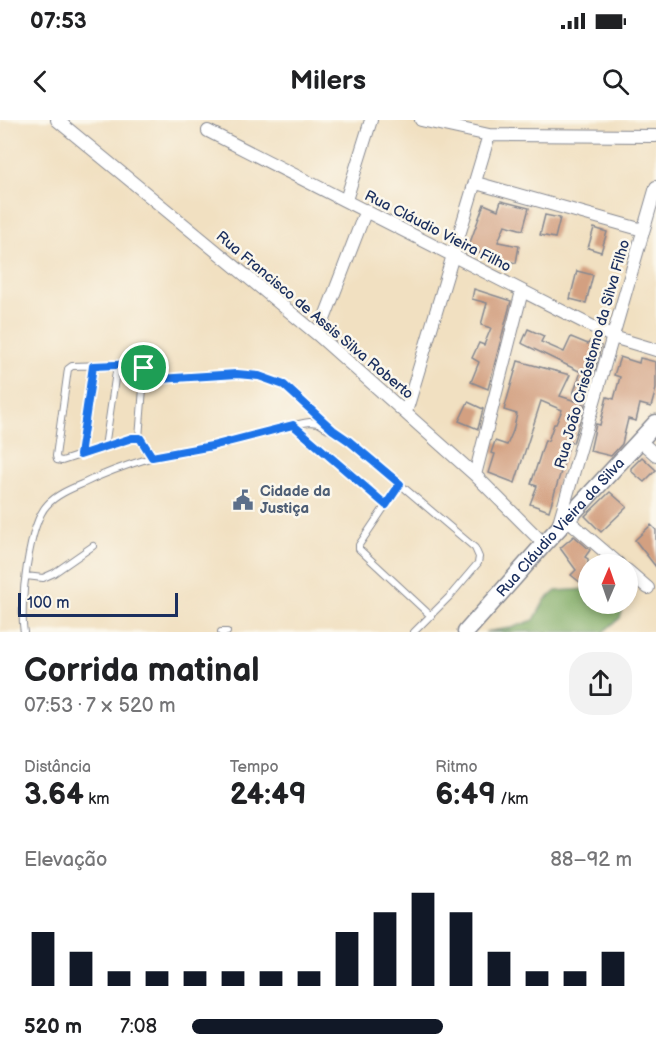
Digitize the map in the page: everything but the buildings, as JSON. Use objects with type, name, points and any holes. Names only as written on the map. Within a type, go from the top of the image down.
[{"type":"street","name":"Rua Francisco de Assis Silva Roberto","points":[[57,120],[318,335],[475,475],[544,544]]},
{"type":"street","points":[[346,200],[371,120]]},
{"type":"street","points":[[421,120],[489,135],[656,136]]},
{"type":"street","name":"Rua Cláudio Vieira Filho","points":[[208,132],[613,336],[656,350]]},
{"type":"street","points":[[406,412],[489,135]]},
{"type":"street","points":[[476,183],[643,230]]},
{"type":"street","name":"Rua João Crisóstomo da Silva Filho","points":[[562,525],[656,187]]},
{"type":"street","points":[[318,335],[366,210]]},
{"type":"street","points":[[475,475],[522,291]]},
{"type":"street","name":"Rua Cláudio Vieira da Silva","points":[[466,632],[656,423]]},
{"type":"street","points":[[640,441],[656,455]]},
{"type":"street","points":[[562,525],[605,554]]},
{"type":"street","points":[[638,579],[648,588]]},
{"type":"lane","points":[[140,438],[132,438],[62,461],[57,460],[68,369],[72,366],[143,364],[140,438],[152,457]]},
{"type":"lane","points":[[105,447],[117,365]]},
{"type":"lane","points":[[80,455],[93,366]]},
{"type":"lane","points":[[144,380],[237,374],[259,376],[284,385],[333,430],[475,548],[479,557],[478,563],[467,578],[414,632]]},
{"type":"lane","points":[[24,632],[22,621],[26,576],[35,526],[40,513],[49,502],[105,472],[152,457],[212,446],[293,425],[318,423],[333,430]]},
{"type":"lane","points":[[293,425],[386,505]]},
{"type":"lane","points":[[400,484],[359,545],[359,549],[431,616]]},
{"type":"lane","points":[[26,576],[43,578],[93,546]]},
{"type":"lane","points":[[221,632],[227,632]]},
{"type":"green space","points":[[578,590],[578,614],[621,614],[620,618],[603,632],[485,632],[511,628],[534,620],[545,600],[556,591]]},
{"type":"place","name":"Cidade da Justiça","points":[[243,500]]},
{"type":"route","points":[[143,364],[144,368],[144,380],[237,374],[259,376],[284,385],[333,430],[400,484],[386,505],[293,425],[212,446],[152,457],[140,438],[132,438],[80,455],[93,366],[143,364]]}]
